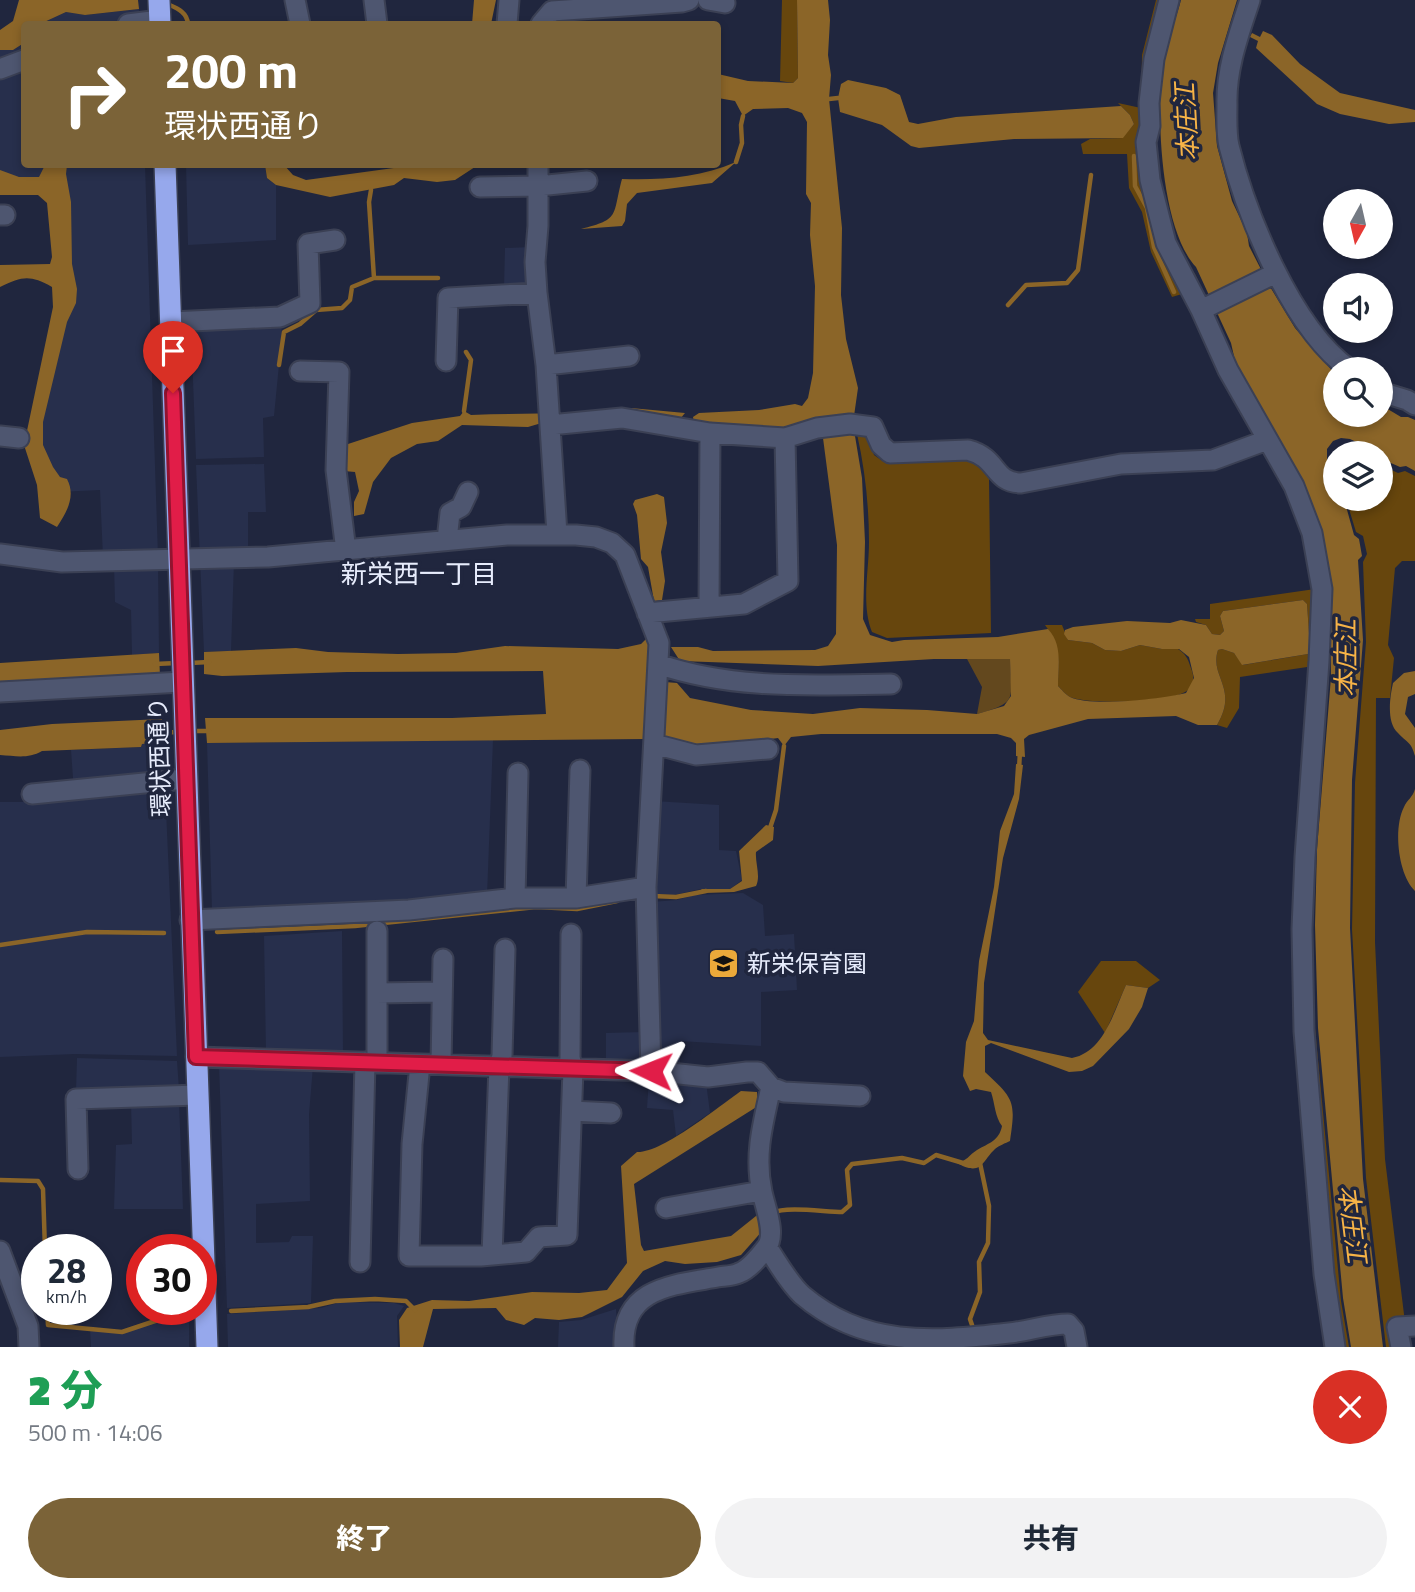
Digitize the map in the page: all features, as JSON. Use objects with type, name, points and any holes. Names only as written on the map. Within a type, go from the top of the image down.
[{"type":"highway","name":"環状西通り","points":[[165,168],[207,1347]]},
{"type":"street","points":[[295,0],[299,21]]},
{"type":"street","points":[[374,0],[377,21]]},
{"type":"street","points":[[507,21],[509,0]]},
{"type":"street","points":[[544,21],[552,12],[605,4],[689,0]]},
{"type":"street","points":[[1169,0],[1154,60],[1150,126],[1146,142],[1150,180],[1166,243],[1202,310],[1228,370],[1294,486],[1312,533],[1322,589],[1302,942],[1305,1045],[1324,1274],[1335,1347]]},
{"type":"street","points":[[1250,0],[1230,65],[1228,144],[1247,203],[1276,273],[1300,313],[1333,357]]},
{"type":"street","points":[[138,21],[160,14]]},
{"type":"street","points":[[0,69],[21,61]]},
{"type":"street","points":[[538,168],[537,293],[546,365],[557,534]]},
{"type":"street","points":[[480,187],[538,186],[587,181]]},
{"type":"street","points":[[171,322],[280,317],[310,303],[309,244],[335,240]]},
{"type":"street","points":[[1202,310],[1276,273]]},
{"type":"street","points":[[446,361],[448,298],[537,293]]},
{"type":"street","points":[[546,365],[629,356]]},
{"type":"street","points":[[300,371],[339,372],[335,470],[346,551]]},
{"type":"street","points":[[1393,396],[1415,405]]},
{"type":"street","points":[[550,416],[630,419],[710,433],[785,438],[850,424],[873,427],[881,445],[890,453],[968,450],[989,460],[1002,478],[1011,483],[1121,464],[1213,460],[1267,440]]},
{"type":"street","points":[[709,607],[710,433]]},
{"type":"street","points":[[648,613],[744,604],[788,581],[785,438]]},
{"type":"street","points":[[447,540],[450,513],[461,507],[468,492]]},
{"type":"street","points":[[0,554],[62,562],[268,557],[507,535],[557,534],[596,537],[612,543],[625,555],[659,643],[646,894],[651,1071]]},
{"type":"street","points":[[658,671],[683,672],[766,686],[891,684]]},
{"type":"street","points":[[0,692],[182,679]]},
{"type":"street","points":[[654,740],[696,755],[768,749]]},
{"type":"street","points":[[576,898],[580,770]]},
{"type":"street","points":[[515,898],[518,773]]},
{"type":"street","points":[[32,794],[185,779]]},
{"type":"street","points":[[190,920],[408,910],[515,898],[646,894]]},
{"type":"street","points":[[360,1262],[377,993],[377,931]]},
{"type":"street","points":[[420,1064],[412,1144],[408,1256],[526,1252],[539,1237],[567,1235],[573,1069],[570,1059],[571,934]]},
{"type":"street","points":[[492,1255],[505,949]]},
{"type":"street","points":[[441,1064],[443,959]]},
{"type":"street","points":[[377,993],[442,992]]},
{"type":"street","points":[[196,1057],[651,1071],[708,1077],[758,1072],[771,1087],[784,1092],[860,1096]]},
{"type":"street","points":[[624,1347],[628,1317],[634,1307],[660,1288],[740,1273],[768,1247],[771,1240],[757,1167],[759,1137],[771,1087]]},
{"type":"street","points":[[78,1169],[76,1100],[198,1095]]},
{"type":"street","points":[[572,1111],[611,1113]]},
{"type":"street","points":[[666,1208],[765,1208]]},
{"type":"street","points":[[768,1247],[800,1294],[824,1314],[850,1330],[874,1338],[916,1342],[1013,1333],[1068,1324],[1074,1331],[1077,1347]]},
{"type":"street","points":[[0,1251],[28,1326],[29,1347]]},
{"type":"street","points":[[1401,1347],[1397,1327],[1415,1326]]},
{"type":"shaded area","points":[[782,0],[797,0],[798,78],[793,83],[780,81]]},
{"type":"shaded area","points":[[1156,0],[1176,0],[1160,59],[1154,102],[1153,164],[1171,242],[1195,274],[1228,344],[1233,367],[1299,482],[1318,533],[1329,586],[1329,675],[1314,843],[1312,924],[1315,1028],[1341,1301],[1349,1347],[1341,1347],[1334,1305],[1319,1308],[1314,1273],[1296,1010],[1295,921],[1298,856],[1314,666],[1240,677],[1239,708],[1227,728],[1217,725],[1225,701],[1225,692],[1217,668],[1218,650],[1234,653],[1243,665],[1308,654],[1310,648],[1307,604],[1303,600],[1223,611],[1220,616],[1224,631],[1220,635],[1212,634],[1206,625],[1196,622],[1195,619],[1210,619],[1210,604],[1315,589],[1306,534],[1288,487],[1265,451],[1182,294],[1172,297],[1151,252],[1142,212],[1129,188],[1127,154],[1083,154],[1081,144],[1090,139],[1122,138],[1134,124],[1130,115],[1118,103],[1141,108],[1142,55]]},
{"type":"shaded area","points":[[139,9],[140,21],[46,21],[66,12],[86,15]]},
{"type":"shaded area","points":[[21,45],[21,168],[49,168],[42,181],[0,178],[0,50],[13,50]]},
{"type":"shaded area","points":[[64,168],[145,168],[158,556],[103,557],[100,490],[58,492],[37,438],[70,278]]},
{"type":"shaded area","points":[[186,168],[265,168],[267,178],[276,185],[276,240],[188,245]]},
{"type":"shaded area","points":[[531,247],[531,287],[504,288],[505,248]]},
{"type":"shaded area","points":[[281,323],[274,416],[263,418],[264,457],[196,459],[191,327]]},
{"type":"shaded area","points":[[857,434],[869,436],[874,455],[884,462],[974,460],[989,478],[991,633],[887,638],[872,632],[866,599],[869,542],[867,501]]},
{"type":"shaded area","points":[[264,464],[266,512],[248,512],[248,553],[234,562],[231,651],[204,652],[196,465]]},
{"type":"shaded area","points":[[1393,471],[1398,473],[1405,471],[1415,476],[1415,561],[1402,561],[1395,568],[1388,645],[1394,658],[1390,698],[1376,698],[1375,942],[1385,1159],[1408,1347],[1386,1347],[1366,1178],[1352,929],[1355,783],[1366,642],[1363,562],[1367,554],[1363,536],[1356,532],[1350,511],[1393,511]]},
{"type":"shaded area","points":[[158,563],[159,653],[132,655],[131,610],[115,602],[114,564]]},
{"type":"shaded area","points":[[1045,625],[1062,625],[1068,640],[1092,643],[1105,650],[1121,651],[1140,645],[1178,649],[1188,661],[1193,674],[1192,684],[1183,693],[1161,699],[1109,702],[1070,697],[1058,686],[1057,647]]},
{"type":"shaded area","points":[[967,659],[1010,659],[1011,691],[1006,702],[977,714],[982,687]]},
{"type":"shaded area","points":[[493,740],[487,896],[409,904],[212,910],[207,743]]},
{"type":"shaded area","points":[[163,742],[177,1056],[75,1054],[0,1057],[0,802],[33,802],[74,792],[71,750],[141,747],[142,744]]},
{"type":"shaded area","points":[[654,801],[719,805],[719,850],[736,851],[742,880],[730,889],[701,889],[674,895],[651,894]]},
{"type":"shaded area","name":"新栄保育園","points":[[743,893],[763,905],[765,936],[794,934],[797,990],[761,992],[761,1046],[680,1041],[680,1071],[668,1069],[660,1062],[651,902],[677,900],[695,895]]},
{"type":"shaded area","points":[[342,931],[343,1055],[266,1053],[264,936]]},
{"type":"shaded area","points":[[1101,961],[1136,961],[1160,980],[1148,988],[1126,985],[1105,1033],[1078,992]]},
{"type":"shaded area","points":[[643,1032],[644,1060],[637,1065],[606,1064],[606,1033]]},
{"type":"shaded area","points":[[77,1058],[177,1061],[179,1089],[76,1091]]},
{"type":"shaded area","points":[[219,1063],[313,1066],[309,1114],[310,1201],[256,1204],[256,1243],[289,1242],[292,1236],[313,1236],[311,1303],[227,1308]]},
{"type":"shaded area","points":[[649,1078],[706,1082],[710,1113],[676,1136],[673,1110],[647,1108]]},
{"type":"shaded area","points":[[179,1101],[183,1209],[114,1209],[116,1145],[132,1144],[131,1102]]},
{"type":"shaded area","points":[[341,1302],[394,1303],[404,1306],[397,1316],[398,1347],[228,1347],[227,1314],[321,1308]]},
{"type":"shaded area","points":[[616,1309],[618,1343],[615,1347],[558,1347],[559,1322],[581,1320]]},
{"type":"shaded area","points":[[143,1325],[189,1325],[189,1347],[91,1347],[90,1329],[122,1332]]},
{"type":"water","points":[[19,0],[138,0],[139,9],[85,15],[66,12],[46,21],[21,21],[21,45],[13,50],[0,50],[0,30],[13,21]]},
{"type":"water","points":[[474,0],[496,0],[492,21],[472,21]]},
{"type":"water","points":[[797,0],[828,0],[828,55],[831,75],[829,99],[842,228],[841,295],[846,339],[858,388],[854,416],[778,429],[694,423],[693,417],[699,413],[759,410],[795,404],[802,406],[808,398],[813,373],[815,286],[810,235],[811,203],[806,194],[807,122],[802,113],[788,108],[753,109],[743,116],[735,101],[721,99],[721,75],[748,81],[793,83],[798,78]]},
{"type":"water","name":"本庄江","points":[[1181,0],[1237,0],[1218,63],[1213,93],[1217,146],[1232,201],[1247,233],[1249,246],[1295,328],[1323,360],[1323,427],[1393,427],[1393,412],[1415,420],[1415,471],[1393,464],[1393,441],[1354,441],[1341,438],[1323,441],[1323,511],[1347,511],[1354,535],[1359,539],[1362,556],[1358,560],[1363,640],[1352,780],[1350,928],[1363,1179],[1383,1347],[1351,1347],[1343,1298],[1318,1028],[1315,925],[1317,849],[1331,677],[1330,587],[1301,483],[1236,365],[1231,343],[1196,267],[1184,249],[1175,225],[1163,167],[1161,136],[1161,79]]},
{"type":"water","points":[[1263,31],[1272,35],[1300,64],[1340,93],[1415,110],[1415,122],[1389,124],[1340,114],[1317,104],[1256,48],[1258,41],[1250,37],[1252,33],[1260,37]]},
{"type":"water","points":[[848,80],[886,88],[900,95],[909,122],[918,124],[956,117],[1121,106],[1134,124],[1123,138],[1014,139],[919,148],[911,146],[882,125],[840,112],[838,98],[841,84]]},
{"type":"water","points":[[736,162],[712,183],[637,193],[627,204],[622,226],[581,229],[609,219],[615,208],[622,179],[680,177]]},
{"type":"water","points":[[44,168],[67,168],[71,202],[72,264],[77,289],[76,303],[67,322],[43,422],[43,445],[60,477],[67,479],[71,492],[67,510],[57,527],[40,518],[37,485],[24,445],[53,307],[52,287],[26,278],[0,287],[0,265],[50,264],[52,257],[47,203],[38,195],[0,195],[0,170],[19,177],[39,177]]},
{"type":"water","points":[[265,168],[287,168],[293,175],[306,180],[394,168],[473,168],[455,180],[437,182],[404,178],[394,185],[330,197],[276,185],[267,178]]},
{"type":"water","points":[[631,408],[685,413],[680,419],[545,422],[528,427],[462,425],[438,441],[417,444],[391,458],[373,482],[364,514],[354,516],[354,502],[359,491],[355,472],[344,471],[345,445],[412,423],[460,416],[464,411],[471,415],[571,413]]},
{"type":"water","points":[[826,430],[854,430],[862,478],[865,542],[863,619],[870,635],[892,642],[998,637],[1048,629],[1058,649],[1058,686],[1070,697],[1110,702],[1186,693],[1194,678],[1189,657],[1179,649],[1140,645],[1121,651],[1105,650],[1092,643],[1068,640],[1064,634],[1065,630],[1127,621],[1170,623],[1181,620],[1206,625],[1212,634],[1220,635],[1224,631],[1220,616],[1223,611],[1303,600],[1307,604],[1310,648],[1308,654],[1242,665],[1234,653],[1218,650],[1217,668],[1225,692],[1225,701],[1217,725],[1198,725],[1176,716],[1088,719],[1029,735],[1024,739],[1025,757],[1016,756],[1016,743],[1011,738],[997,734],[821,734],[791,737],[784,746],[778,738],[703,745],[674,741],[663,735],[665,682],[677,683],[690,698],[751,710],[813,714],[860,708],[977,714],[1004,706],[1011,696],[1010,659],[934,659],[818,666],[680,661],[671,647],[698,647],[713,651],[815,650],[828,646],[836,634],[837,545],[823,438]]},
{"type":"water","points":[[657,494],[664,497],[667,523],[661,552],[665,581],[662,600],[654,601],[648,567],[641,559],[637,515],[633,504],[635,500]]},
{"type":"water","points":[[650,635],[646,739],[207,743],[205,718],[452,718],[546,714],[543,671],[222,676],[204,674],[204,652],[296,648],[328,652],[456,653],[505,646],[618,649],[641,644]]},
{"type":"water","points":[[159,653],[160,676],[0,683],[0,663]]},
{"type":"water","points":[[1415,671],[1415,694],[1408,697],[1405,714],[1415,728],[1415,756],[1410,745],[1394,728],[1390,709],[1393,683],[1404,673]]},
{"type":"water","points":[[162,719],[163,742],[142,744],[141,747],[42,751],[22,756],[0,755],[0,730],[52,724]]},
{"type":"water","points":[[1016,764],[1023,765],[1019,799],[1003,858],[984,983],[983,1033],[988,1040],[1072,1058],[1092,1048],[1100,1039],[1126,985],[1148,988],[1142,1007],[1129,1029],[1093,1066],[1082,1071],[1069,1072],[991,1043],[985,1046],[985,1072],[1011,1102],[1012,1128],[1010,1141],[995,1149],[981,1166],[972,1168],[957,1163],[993,1141],[1002,1126],[991,1092],[976,1089],[970,1091],[963,1076],[966,1042],[974,1021],[979,961],[994,887],[1000,831],[1014,794]]},
{"type":"water","points":[[1415,789],[1415,891],[1409,884],[1401,863],[1398,839],[1401,816]]},
{"type":"water","points":[[766,825],[774,827],[773,840],[756,852],[756,886],[734,892],[705,893],[701,889],[730,889],[742,881],[739,851]]},
{"type":"water","points":[[741,1091],[757,1092],[758,1106],[634,1184],[644,1251],[731,1236],[761,1212],[764,1229],[741,1255],[717,1262],[685,1264],[665,1261],[643,1271],[622,1297],[582,1317],[559,1320],[535,1318],[524,1325],[506,1320],[496,1308],[433,1309],[423,1347],[400,1347],[399,1320],[407,1308],[432,1300],[469,1301],[532,1292],[579,1293],[607,1290],[627,1263],[621,1166],[637,1152],[676,1137]]},
{"type":"waterway","points":[[165,3],[177,8],[187,21]]},
{"type":"waterway","points":[[829,99],[838,98]]},
{"type":"waterway","points":[[736,162],[742,143],[743,116]]},
{"type":"waterway","points":[[1134,156],[1135,186],[1147,208],[1154,247],[1174,292]]},
{"type":"waterway","points":[[1008,305],[1026,285],[1067,283],[1078,270],[1091,175]]},
{"type":"waterway","points":[[279,365],[284,332],[300,324],[316,310],[342,308],[350,300],[352,287],[374,278],[369,202],[371,190]]},
{"type":"waterway","points":[[374,278],[438,278]]},
{"type":"waterway","points":[[464,411],[471,360],[466,352]]},
{"type":"waterway","points":[[190,663],[209,662]]},
{"type":"waterway","points":[[155,664],[177,663]]},
{"type":"waterway","points":[[190,731],[209,731]]},
{"type":"waterway","points":[[158,733],[177,732]]},
{"type":"waterway","points":[[769,831],[776,810],[784,746]]},
{"type":"waterway","points":[[1019,770],[1020,751]]},
{"type":"waterway","points":[[653,896],[676,897],[706,891]]},
{"type":"waterway","points":[[217,932],[355,926],[536,907],[577,909],[617,901]]},
{"type":"waterway","points":[[0,945],[87,932],[164,933]]},
{"type":"waterway","points":[[773,1213],[796,1210],[842,1212],[850,1205],[847,1170],[852,1164],[902,1158],[924,1163],[936,1155],[963,1163]]},
{"type":"waterway","points":[[973,1328],[970,1319],[980,1292],[979,1262],[988,1243],[989,1206],[980,1163]]},
{"type":"waterway","points":[[0,1180],[38,1181],[43,1189],[44,1234]]},
{"type":"waterway","points":[[231,1311],[308,1307],[335,1301],[375,1299],[406,1301],[415,1310]]},
{"type":"waterway","points":[[48,1325],[122,1332],[143,1325]]},
{"type":"place","name":"新栄保育園","points":[[724,963]]},
{"type":"district","name":"新栄西一丁目","points":[[419,573]]},
{"type":"route","points":[[173,393],[196,1057],[651,1071]]}]
